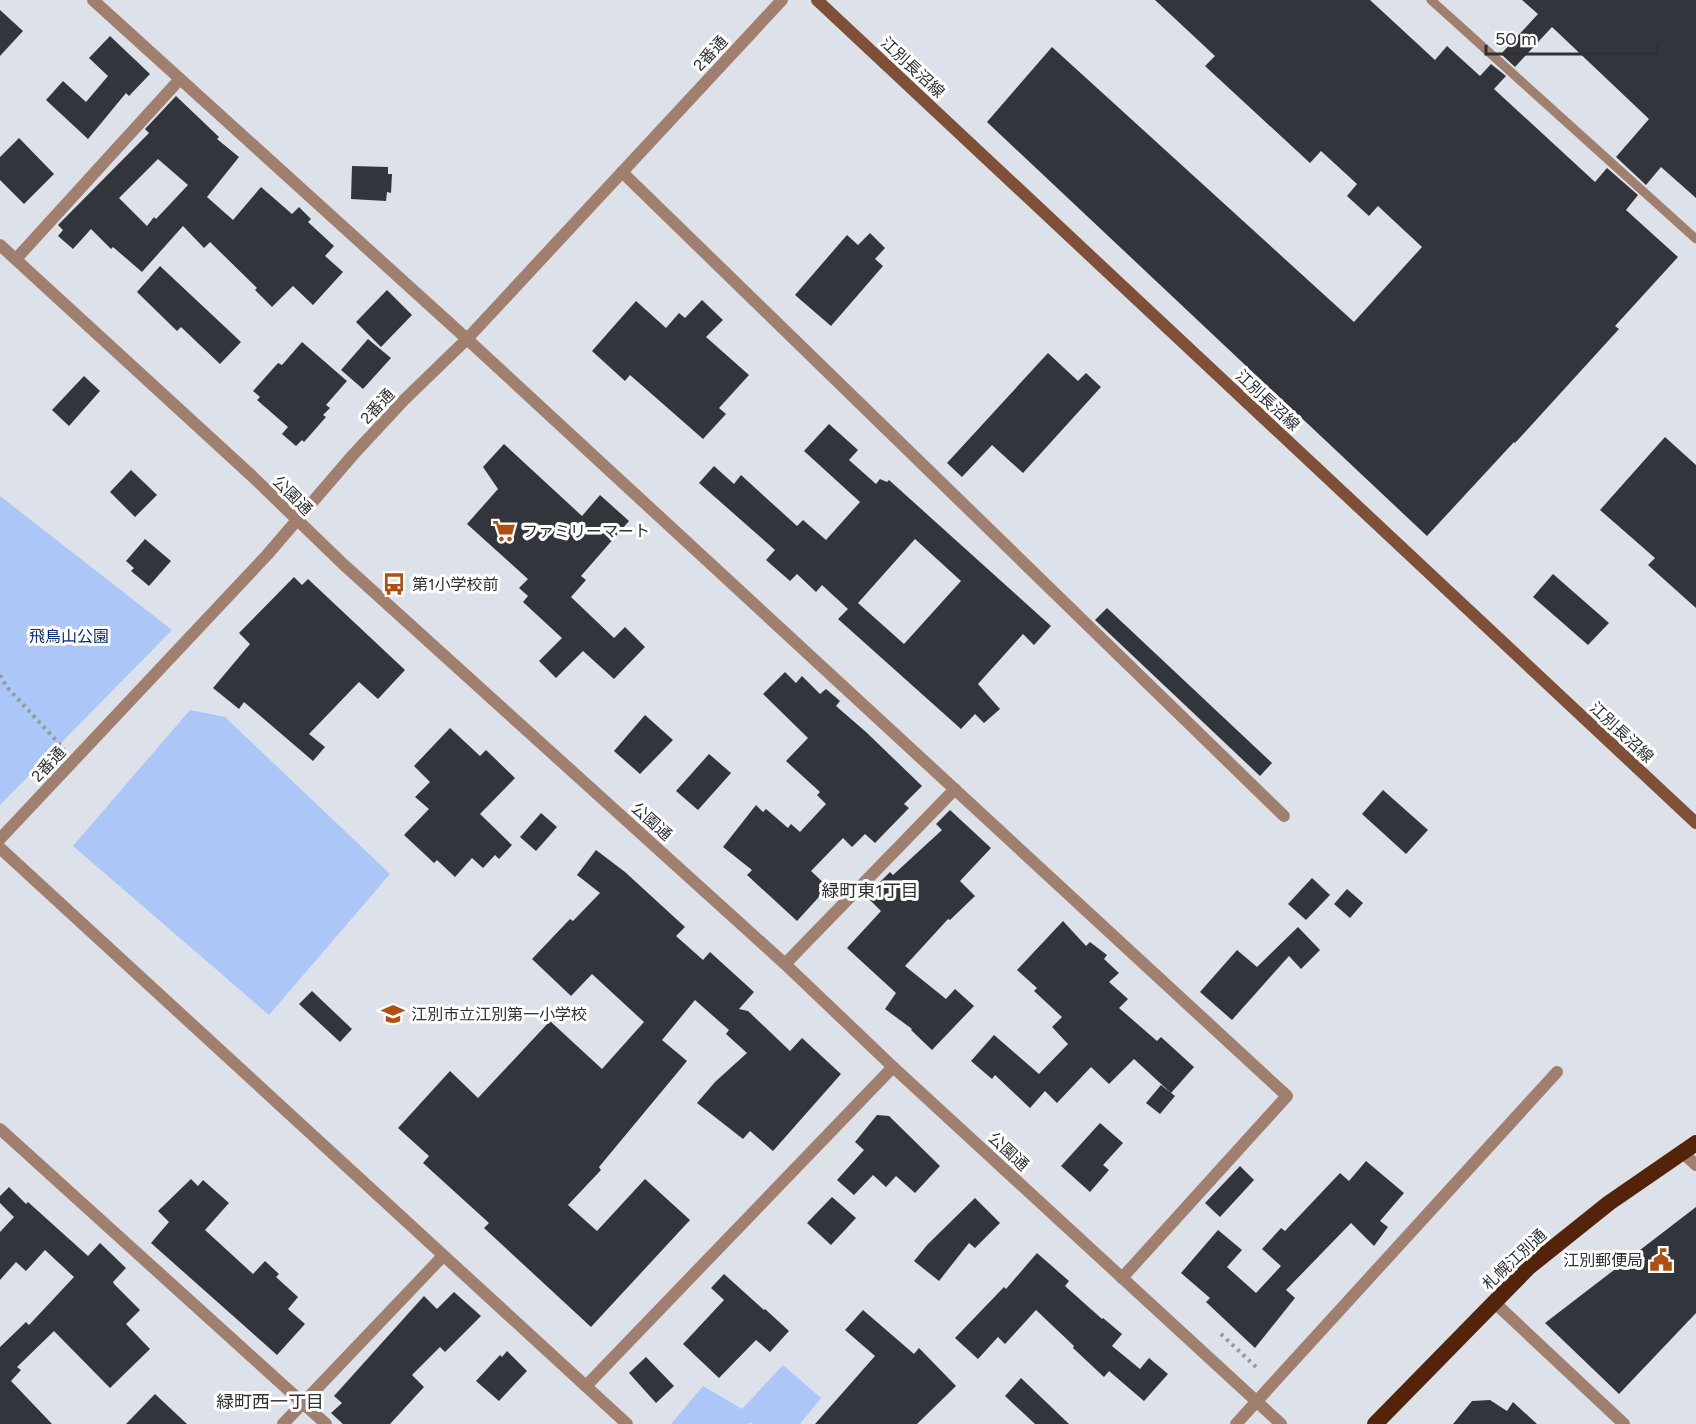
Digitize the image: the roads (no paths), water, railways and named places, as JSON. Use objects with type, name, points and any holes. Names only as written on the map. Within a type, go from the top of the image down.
[{"type":"highway","name":"札幌江別通","points":[[1375,1424],[1529,1267],[1569,1233],[1689,1148]]},
{"type":"main road","name":"江別長沼線","points":[[817,0],[1696,823]]},
{"type":"street","points":[[93,0],[467,339],[1287,1096],[1122,1278]]},
{"type":"street","name":"2番通","points":[[0,839],[267,555],[404,400],[467,339],[782,0]]},
{"type":"street","points":[[16,259],[180,79]]},
{"type":"street","points":[[622,172],[1284,816]]},
{"type":"street","name":"公園通","points":[[0,245],[253,477],[296,521],[785,964],[1281,1424]]},
{"type":"street","points":[[785,964],[955,789]]},
{"type":"street","points":[[0,848],[627,1424]]},
{"type":"street","points":[[586,1386],[893,1066]]},
{"type":"street","points":[[1236,1424],[1557,1072]]},
{"type":"street","points":[[0,1129],[326,1424]]},
{"type":"street","points":[[1689,1148],[1696,1165]]},
{"type":"street","points":[[283,1424],[443,1256]]},
{"type":"street","points":[[1494,1302],[1624,1424]]},
{"type":"lane","points":[[1431,0],[1696,239]]},
{"type":"place","name":"ファミリーマート","points":[[504,531]]},
{"type":"place","name":"第1小学校前","points":[[394,584]]},
{"type":"place","name":"江別市立江別第一小学校","points":[[393,1014]]},
{"type":"place","name":"江別郵便局","points":[[1661,1260]]},
{"type":"district","name":"緑町東1丁目","points":[[870,891]]},
{"type":"district","name":"緑町西一丁目","points":[[270,1402]]},
{"type":"park label","name":"飛鳥山公園","points":[[69,636]]}]
